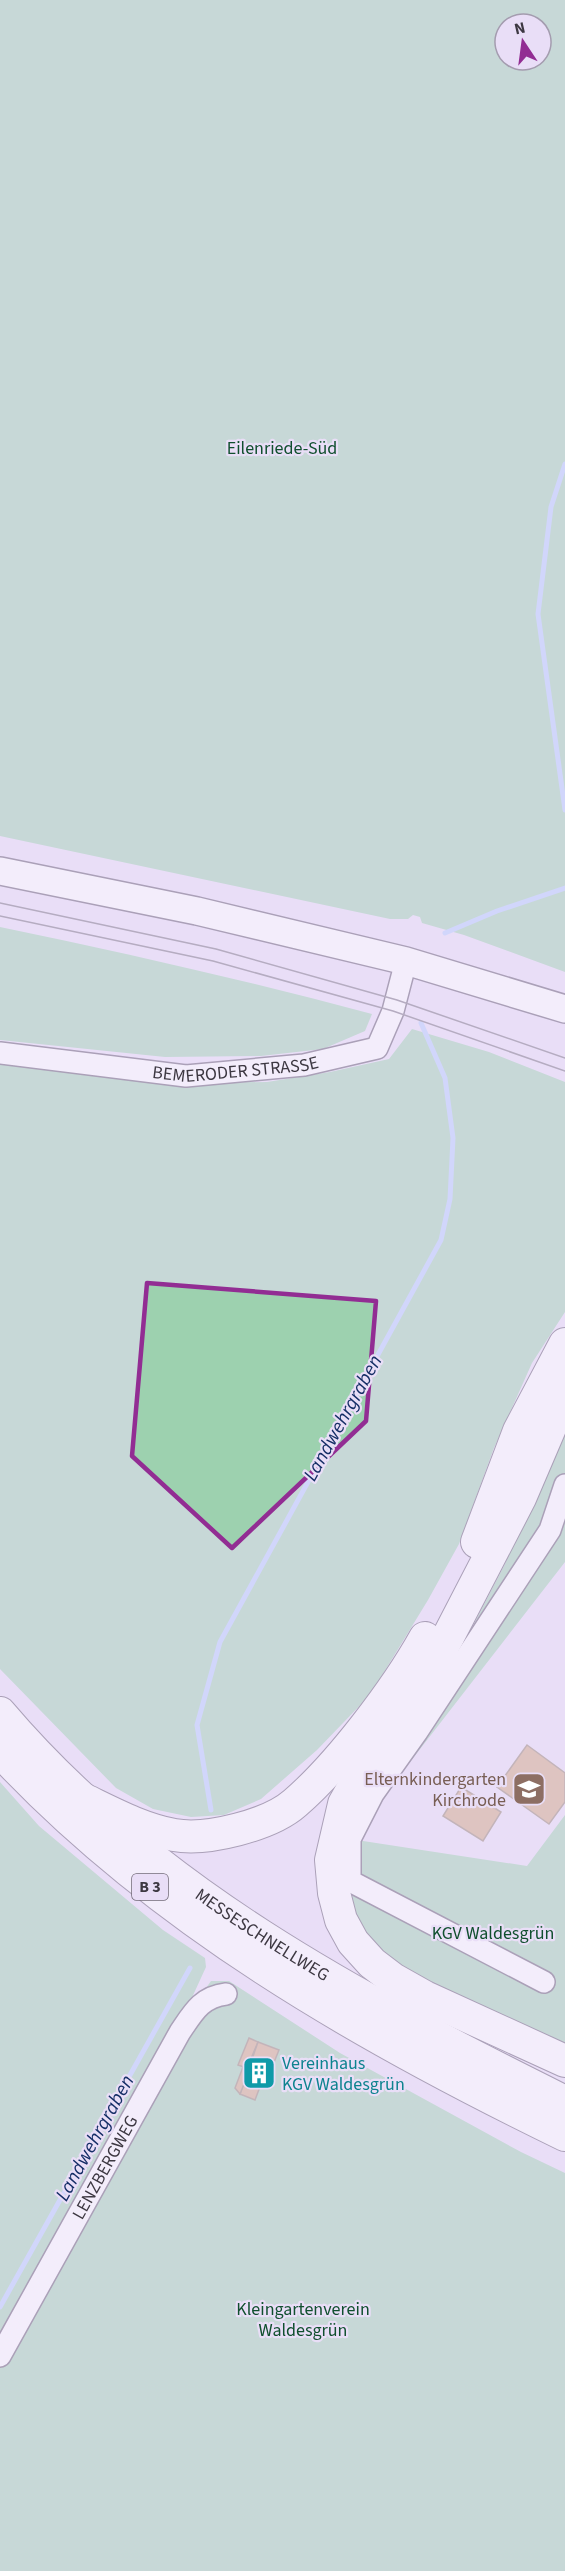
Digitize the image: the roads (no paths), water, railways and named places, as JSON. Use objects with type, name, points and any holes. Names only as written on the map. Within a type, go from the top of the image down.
[{"type":"highway","points":[[85,1800],[137,1825],[175,1835],[207,1837],[231,1832],[267,1818],[294,1804],[340,1756],[417,1653],[484,1527],[519,1431],[565,1344]]},
{"type":"highway","points":[[565,1393],[520,1498],[449,1635],[413,1700],[361,1774],[344,1804],[331,1860],[334,1893],[341,1920],[353,1942],[372,1963],[393,1980],[425,1997],[565,2061]]},
{"type":"highway","name":"MESSESCHNELLWEG","points":[[0,1713],[21,1738],[85,1800],[167,1870],[240,1923],[395,2015],[565,2102]]},
{"type":"highway","name":"MESSESCHNELLWEG","points":[[0,1751],[66,1816],[143,1881],[223,1942],[382,2039],[565,2135]]},
{"type":"main road","points":[[0,871],[197,911],[406,961],[565,1009]]},
{"type":"lane","name":"BEMERODER STRASSE","points":[[0,1053],[186,1076],[304,1065],[378,1048],[393,1011],[406,961]]},
{"type":"lane","points":[[544,1982],[350,1881],[348,1860],[350,1839],[373,1794],[417,1732],[550,1530],[565,1485]]},
{"type":"lane","name":"LENZBERGWEG","points":[[0,2356],[180,2032],[198,2006],[208,1998],[226,1994]]},
{"type":"waterway","name":"Landwehrgraben","points":[[565,464],[551,507],[538,614],[565,810]]},
{"type":"waterway","name":"Landwehrgraben","points":[[445,933],[497,911],[565,888]]},
{"type":"waterway","name":"Landwehrgraben","points":[[211,1810],[197,1725],[220,1642],[441,1240],[450,1199],[453,1138],[445,1078],[421,1023]]},
{"type":"waterway","name":"Landwehrgraben","points":[[0,2307],[190,1968]]},
{"type":"tram line","points":[[0,903],[216,949],[397,1000],[565,1058]]},
{"type":"tram line","points":[[0,916],[213,961],[393,1011],[565,1071]]},
{"type":"place","name":"Elternkindergarten Kirchrode","points":[[529,1789]]},
{"type":"place","name":"Vereinhaus KGV Waldesgrün","points":[[259,2073]]},
{"type":"park label","name":"Eilenriede-Süd","points":[[282,448]]},
{"type":"park label","name":"KGV Waldesgrün","points":[[493,1933]]},
{"type":"park label","name":"Kleingartenverein Waldesgrün","points":[[303,2319]]}]
